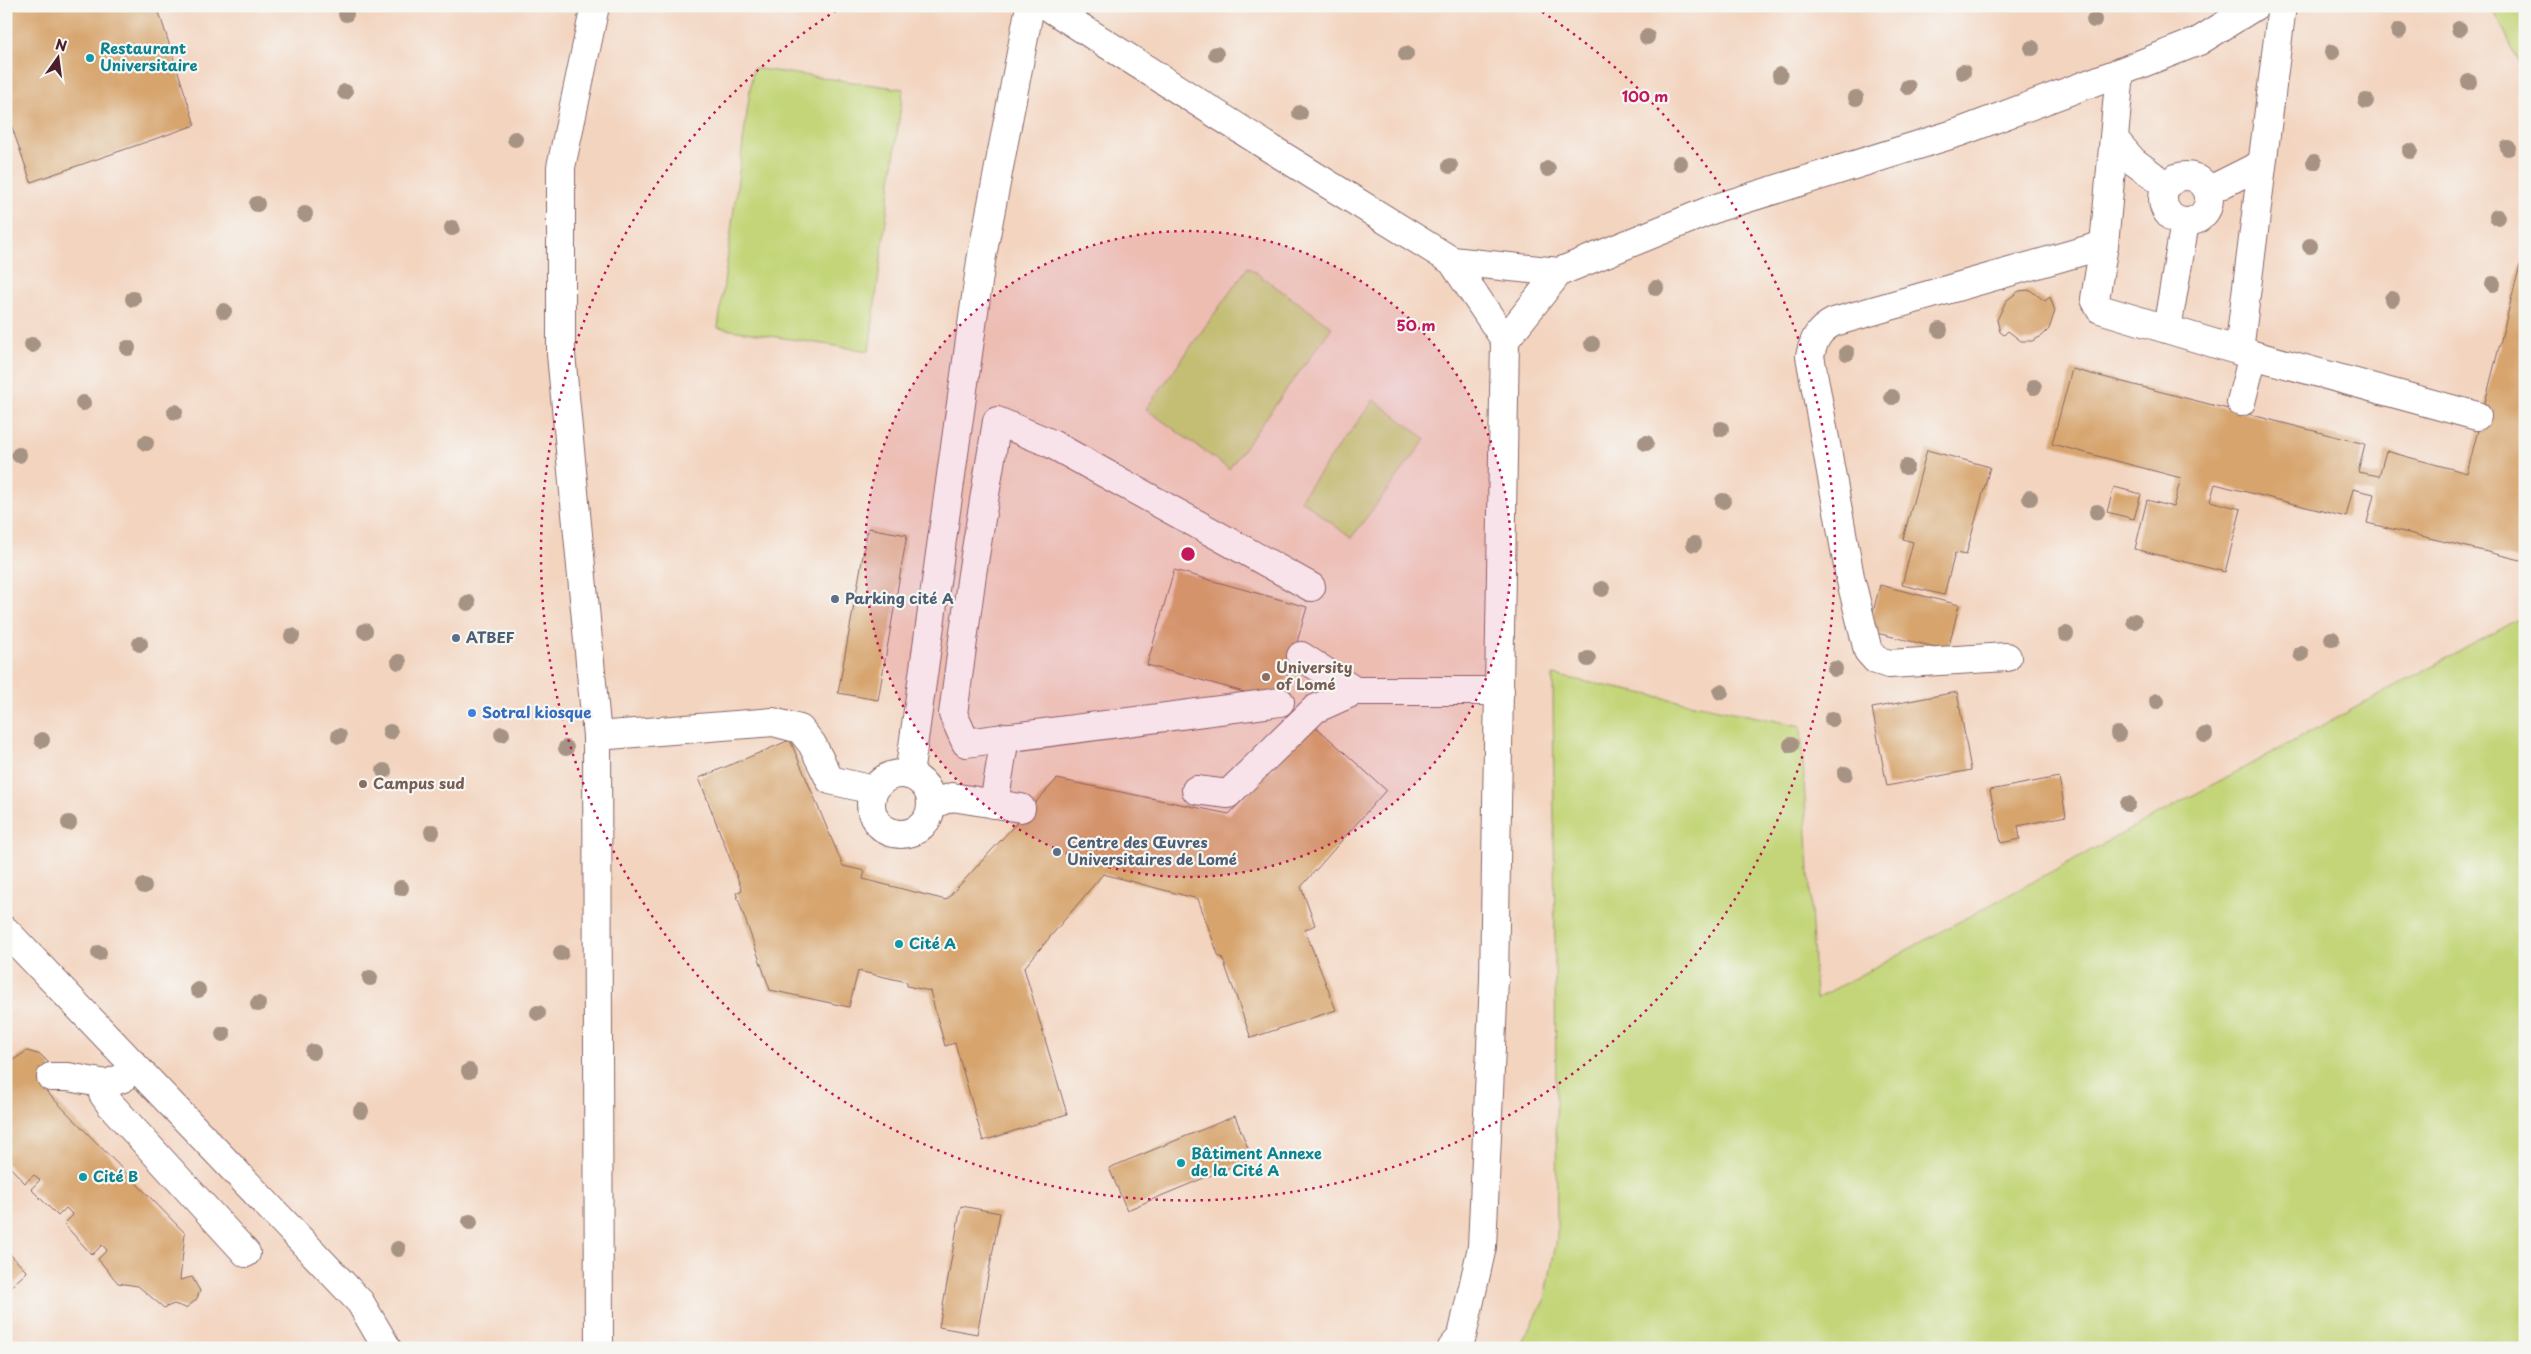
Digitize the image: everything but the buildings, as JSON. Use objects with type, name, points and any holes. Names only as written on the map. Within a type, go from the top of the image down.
[{"type":"lane","points":[[595,6],[560,167],[561,354],[597,736],[599,1348]]},
{"type":"lane","points":[[909,775],[981,261],[1030,6]]},
{"type":"lane","points":[[1047,6],[1452,261],[1505,340],[1494,980],[1482,1247],[1462,1336],[1452,1348]]},
{"type":"lane","points":[[1452,261],[1559,272],[1716,208],[1960,132],[2120,72],[2198,41],[2255,6]]},
{"type":"lane","points":[[2241,402],[2262,164],[2282,6]]},
{"type":"lane","points":[[2120,72],[2104,245],[2095,299],[2100,309],[2246,353],[2477,416]]},
{"type":"lane","points":[[2114,139],[2133,161],[2167,186]]},
{"type":"lane","points":[[2208,191],[2262,164]]},
{"type":"lane","points":[[2186,175],[2196,178],[2203,183],[2208,191],[2208,209],[2194,221],[2185,222],[2168,215],[2162,198],[2167,186],[2177,177],[2186,175]]},
{"type":"lane","points":[[2167,329],[2185,222]]},
{"type":"lane","points":[[2007,657],[1889,664],[1876,660],[1868,651],[1850,577],[1810,356],[1814,339],[1823,328],[1834,322],[2104,245]]},
{"type":"lane","points":[[1505,340],[1559,272]]},
{"type":"lane","points":[[1280,702],[966,742],[953,714],[972,574],[997,421],[1050,443],[1311,587]]},
{"type":"lane","points":[[1301,656],[1356,691]]},
{"type":"lane","points":[[1196,790],[1228,794],[1315,709],[1356,691],[1500,691]]},
{"type":"lane","points":[[597,736],[773,722],[800,729],[812,744],[830,780],[873,790]]},
{"type":"lane","points":[[994,804],[1005,737]]},
{"type":"lane","points":[[895,774],[909,775],[920,781],[929,792],[931,805],[928,818],[919,829],[906,834],[893,834],[881,827],[872,816],[870,803],[873,790],[882,780],[895,774]]},
{"type":"lane","points":[[931,805],[952,797],[1021,808]]},
{"type":"lane","points":[[6,931],[360,1302],[387,1348]]},
{"type":"lane","points":[[51,1077],[68,1077],[106,1084],[140,1072]]},
{"type":"lane","points":[[106,1084],[103,1094],[110,1104],[246,1253]]},
{"type":"shaded area","name":"University of Lomé","points":[[6,6],[2525,6],[2525,1348],[6,1348]]},
{"type":"green space","points":[[2492,6],[2525,6],[2525,74]]},
{"type":"green space","points":[[753,68],[903,89],[869,351],[718,328]]},
{"type":"green space","points":[[1248,267],[1332,327],[1229,469],[1146,409]]},
{"type":"green space","points":[[1374,400],[1426,439],[1351,538],[1300,499]]},
{"type":"green space","points":[[2525,616],[2525,1348],[1517,1348],[1545,1299],[1557,1239],[1553,675],[1801,726],[1816,999]]},
{"type":"place","name":"Restaurant Universitaire","points":[[90,58]]},
{"type":"place","name":"Parking cité A","points":[[835,599]]},
{"type":"place","name":"ATBEF","points":[[456,638]]},
{"type":"place","name":"University of Lomé","points":[[1266,677]]},
{"type":"place","name":"Sotral kiosque","points":[[472,713]]},
{"type":"place","name":"Campus sud","points":[[363,784]]},
{"type":"place","name":"Centre des Œuvres Universitaires de Lomé","points":[[1057,852]]},
{"type":"place","name":"Cité A","points":[[899,944]]},
{"type":"place","name":"Bâtiment Annexe de la Cité A","points":[[1181,1163]]},
{"type":"place","name":"Cité B","points":[[83,1177]]}]
